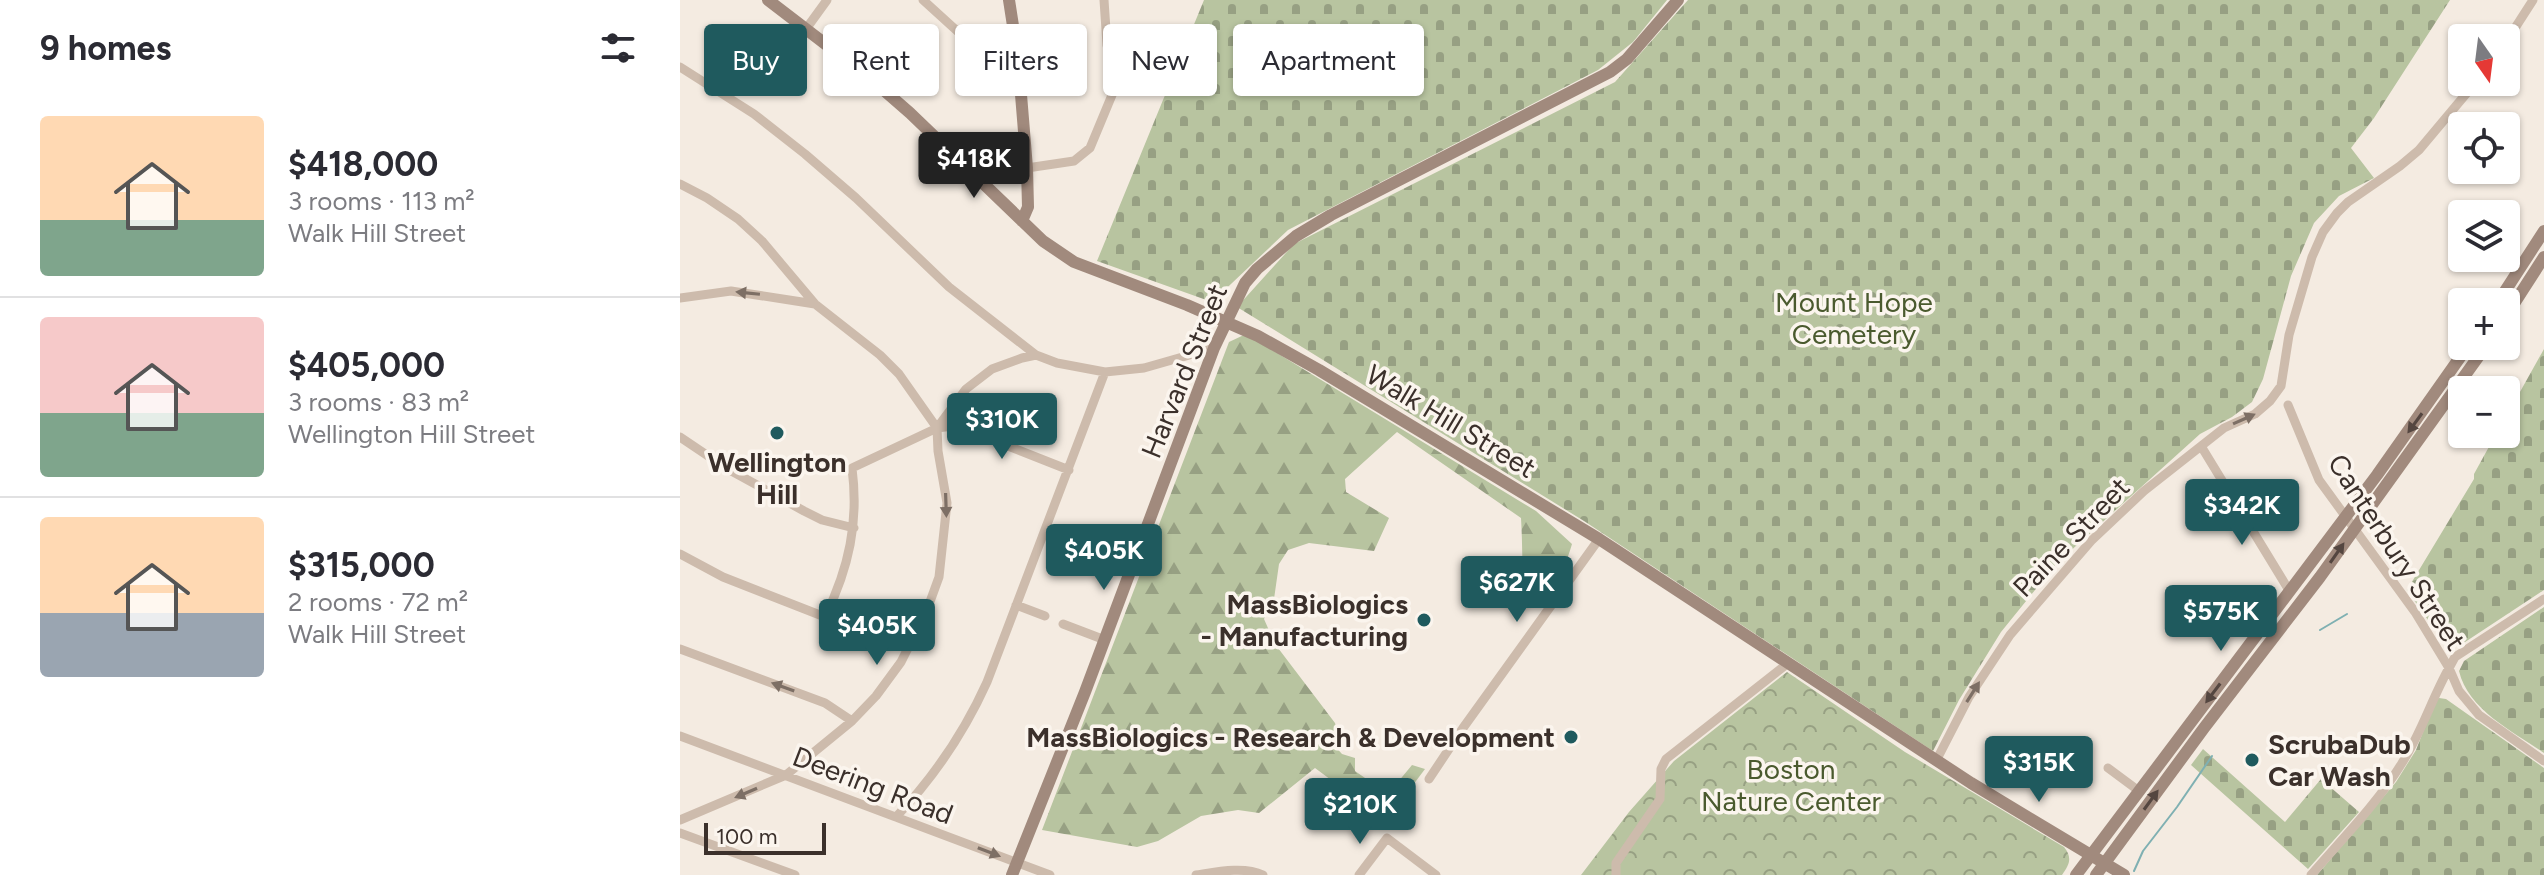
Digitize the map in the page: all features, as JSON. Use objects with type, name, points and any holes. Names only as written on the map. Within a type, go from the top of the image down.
[{"type":"main road","name":"Walk Hill Street","points":[[768,0],[799,24]]},
{"type":"main road","points":[[1009,0],[1012,24]]},
{"type":"main road","name":"Harvard Street","points":[[1014,869],[1105,640],[1214,348],[1245,283],[1296,236],[1372,192],[1610,72],[1627,59],[1678,0]]},
{"type":"main road","name":"Walk Hill Street","points":[[807,30],[871,79],[1043,241],[1074,262],[1258,336],[1319,370],[1599,539],[1936,761],[2124,875]]},
{"type":"main road","points":[[1021,96],[1028,207],[1022,221]]},
{"type":"main road","points":[[2507,288],[2544,231]]},
{"type":"main road","points":[[2520,294],[2544,257]]},
{"type":"main road","points":[[2076,875],[2290,592],[2459,360]]},
{"type":"main road","points":[[2096,875],[2354,531],[2476,360]]},
{"type":"street","points":[[807,28],[827,0]]},
{"type":"street","points":[[923,0],[955,29]]},
{"type":"street","points":[[1104,0],[1106,24]]},
{"type":"street","points":[[2518,24],[2533,0]]},
{"type":"street","points":[[680,67],[754,114],[799,149],[856,198],[949,287],[1036,355],[1057,363],[1105,372],[1144,368],[1214,348]]},
{"type":"street","points":[[1027,168],[1074,161],[1090,148],[1112,96]]},
{"type":"street","name":"Paine Street","points":[[1936,761],[1969,697],[2010,635],[2091,541],[2129,505],[2224,428],[2255,414],[2270,401],[2281,386],[2289,335],[2312,257],[2323,232],[2348,202],[2419,150],[2464,96]]},
{"type":"street","points":[[680,184],[738,219],[762,241],[815,304],[880,355],[899,374],[937,428],[947,503],[939,577],[927,610],[901,662],[876,696],[852,721],[786,775],[680,820]]},
{"type":"street","points":[[680,298],[731,291],[815,304]]},
{"type":"street","points":[[937,428],[978,378],[992,369],[1036,355]]},
{"type":"street","points":[[896,817],[917,795],[971,718],[1105,372]]},
{"type":"street","name":"Canterbury Street","points":[[2288,405],[2319,480],[2420,619],[2449,668],[2401,765],[2381,794],[2311,875]]},
{"type":"street","points":[[825,617],[839,588],[854,528],[852,468],[937,428],[953,426],[1069,470]]},
{"type":"street","points":[[680,437],[726,468],[804,511],[822,520],[854,528]]},
{"type":"street","points":[[2201,446],[2290,592]]},
{"type":"street","points":[[1429,779],[1599,539]]},
{"type":"street","points":[[680,554],[723,577],[910,646]]},
{"type":"street","points":[[2544,599],[2455,657],[2449,668],[2459,691],[2479,715],[2544,761]]},
{"type":"street","points":[[1016,605],[1045,616]]},
{"type":"street","points":[[1063,624],[1105,640]]},
{"type":"street","points":[[680,649],[825,703],[852,721]]},
{"type":"street","points":[[1616,875],[1616,863],[1660,799],[1661,769],[1666,759],[1787,664]]},
{"type":"street","name":"Deering Road","points":[[680,736],[896,817],[1014,869],[1050,875]]},
{"type":"street","points":[[2108,768],[2139,791]]},
{"type":"street","points":[[680,833],[795,875]]},
{"type":"street","points":[[1359,875],[1387,838],[1436,875]]},
{"type":"street","points":[[1196,875],[1244,871],[1263,875]]},
{"type":"green space","points":[[1204,0],[1667,0],[1633,42],[1598,70],[1288,230],[1212,302],[1097,261],[1165,96],[1217,96],[1217,24],[1194,24]]},
{"type":"green space","name":"Mount Hope Cemetery","points":[[1688,0],[2450,0],[2374,118],[2351,148],[2374,178],[2339,196],[2314,223],[2291,276],[2263,379],[2252,402],[2200,434],[2056,564],[2001,632],[1959,700],[1933,751],[1584,521],[1237,307],[1294,244],[1615,82]]},
{"type":"green space","points":[[1246,334],[1536,511],[1572,544],[1566,562],[1547,594],[1534,607],[1527,604],[1521,518],[1397,432],[1345,479],[1346,492],[1389,518],[1374,551],[1309,543],[1288,550],[1279,564],[1274,599],[1264,619],[1275,644],[1335,723],[1337,730],[1332,743],[1342,754],[1355,758],[1355,771],[1388,794],[1412,765],[1425,769],[1386,821],[1315,768],[1259,813],[1238,810],[1201,816],[1158,841],[1137,847],[1042,830],[1229,342]]},
{"type":"green space","points":[[2544,349],[2544,590],[2459,646],[2450,647],[2407,590],[2474,479],[2488,448],[2520,448],[2520,392]]},
{"type":"green space","points":[[2544,607],[2544,753],[2482,709],[2464,685],[2459,671],[2464,661]]},
{"type":"green space","name":"Boston Nature Center","points":[[1787,672],[1905,752],[2064,847],[2069,861],[2062,875],[1581,875],[1629,812],[1674,761]]},
{"type":"green space","points":[[2446,699],[2544,768],[2544,875],[2317,875],[2396,782],[2416,750],[2435,701]]},
{"type":"green space","points":[[2203,749],[2285,822],[2321,779],[2359,812],[2308,869],[2191,765]]},
{"type":"waterway","points":[[2320,630],[2347,614]]},
{"type":"waterway","points":[[2134,871],[2143,851],[2212,756]]},
{"type":"place","name":"Wellington Hill","points":[[777,433]]},
{"type":"place","name":"MassBiologics - Manufacturing","points":[[1424,620]]},
{"type":"place","name":"MassBiologics - Research & Development","points":[[1571,737]]},
{"type":"place","name":"ScrubaDub Car Wash","points":[[2252,760]]}]
